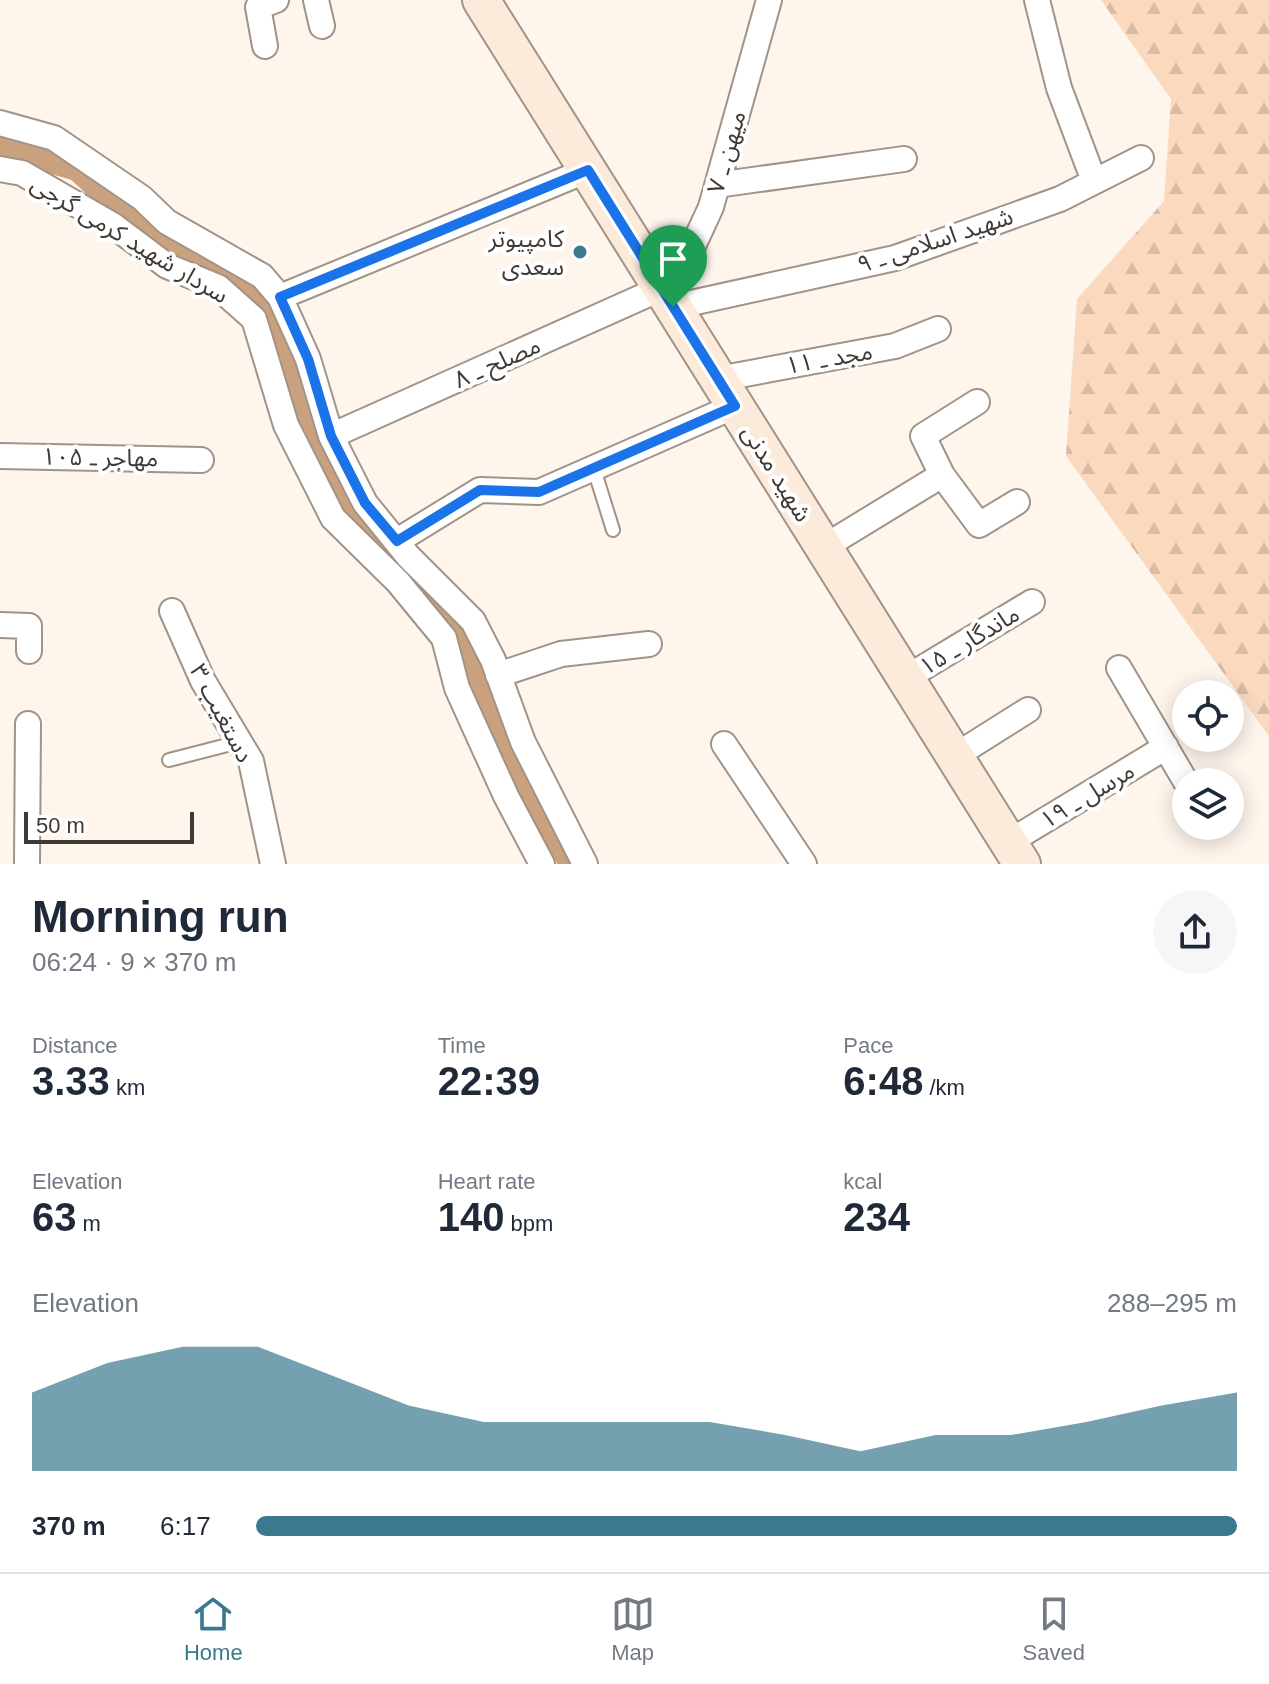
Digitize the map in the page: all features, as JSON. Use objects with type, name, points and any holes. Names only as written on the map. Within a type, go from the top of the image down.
[{"type":"street","points":[[265,46],[258,7],[276,0]]},
{"type":"street","points":[[316,0],[322,26]]},
{"type":"street","name":"شهید مدنی","points":[[481,0],[1016,853]]},
{"type":"street","name":"میهن ـ ۷","points":[[668,298],[711,207],[769,0]]},
{"type":"street","points":[[1037,0],[1059,88],[1094,181]]},
{"type":"street","points":[[0,123],[54,138],[142,198],[167,222],[262,276],[280,297],[308,359],[331,436],[365,503],[473,621],[498,675],[523,742],[585,864]]},
{"type":"street","name":"شهید اسلامی ـ ۹","points":[[668,298],[895,258],[1060,199],[1141,158]]},
{"type":"street","points":[[717,185],[904,159]]},
{"type":"street","name":"سردار شهید کرمی گرجی","points":[[0,169],[22,173],[114,226],[167,266],[218,287],[254,319],[286,425],[333,518],[420,608],[444,638],[457,688],[506,796],[542,864]]},
{"type":"street","points":[[280,297],[588,170]]},
{"type":"street","name":"مصلح ـ ۸","points":[[331,436],[668,298]]},
{"type":"street","name":"مجد ـ ۱۱","points":[[397,541],[480,490],[539,492],[594,469],[727,392],[895,346],[938,329]]},
{"type":"street","points":[[977,402],[923,436],[942,475],[979,525],[1017,502]]},
{"type":"street","name":"مهاجر ـ ۱۰۵","points":[[0,456],[201,460]]},
{"type":"street","points":[[824,547],[942,475]]},
{"type":"street","points":[[420,608],[439,585]]},
{"type":"street","name":"ماندگار ـ ۱۵","points":[[906,678],[1032,602]]},
{"type":"street","name":"دستغیب ۳","points":[[172,611],[203,681],[251,761],[273,864]]},
{"type":"street","points":[[0,625],[29,626],[29,651]]},
{"type":"street","points":[[498,675],[561,654],[649,644]]},
{"type":"street","points":[[1119,668],[1178,768]]},
{"type":"street","points":[[955,756],[1028,710]]},
{"type":"street","points":[[27,864],[28,724]]},
{"type":"street","points":[[724,744],[804,864]]},
{"type":"street","name":"مرسل ـ ۱۹","points":[[1016,853],[1166,747]]},
{"type":"lane","points":[[594,469],[613,530]]},
{"type":"lane","points":[[169,760],[239,742]]},
{"type":"green space","points":[[1101,0],[1269,0],[1269,736],[1244,702],[1244,680],[1228,680],[1066,456],[1077,299],[1164,201],[1171,99]]},
{"type":"waterway","points":[[0,147],[77,169],[127,215],[188,259],[254,294],[288,363],[312,450],[358,528],[454,626],[489,717],[571,864]]},
{"type":"place","name":"کامپیوتر سعدی","points":[[580,252]]},
{"type":"route","points":[[588,170],[673,307],[735,406],[539,492],[480,490],[397,541],[365,503],[331,436],[308,359],[280,297],[588,170]]}]
